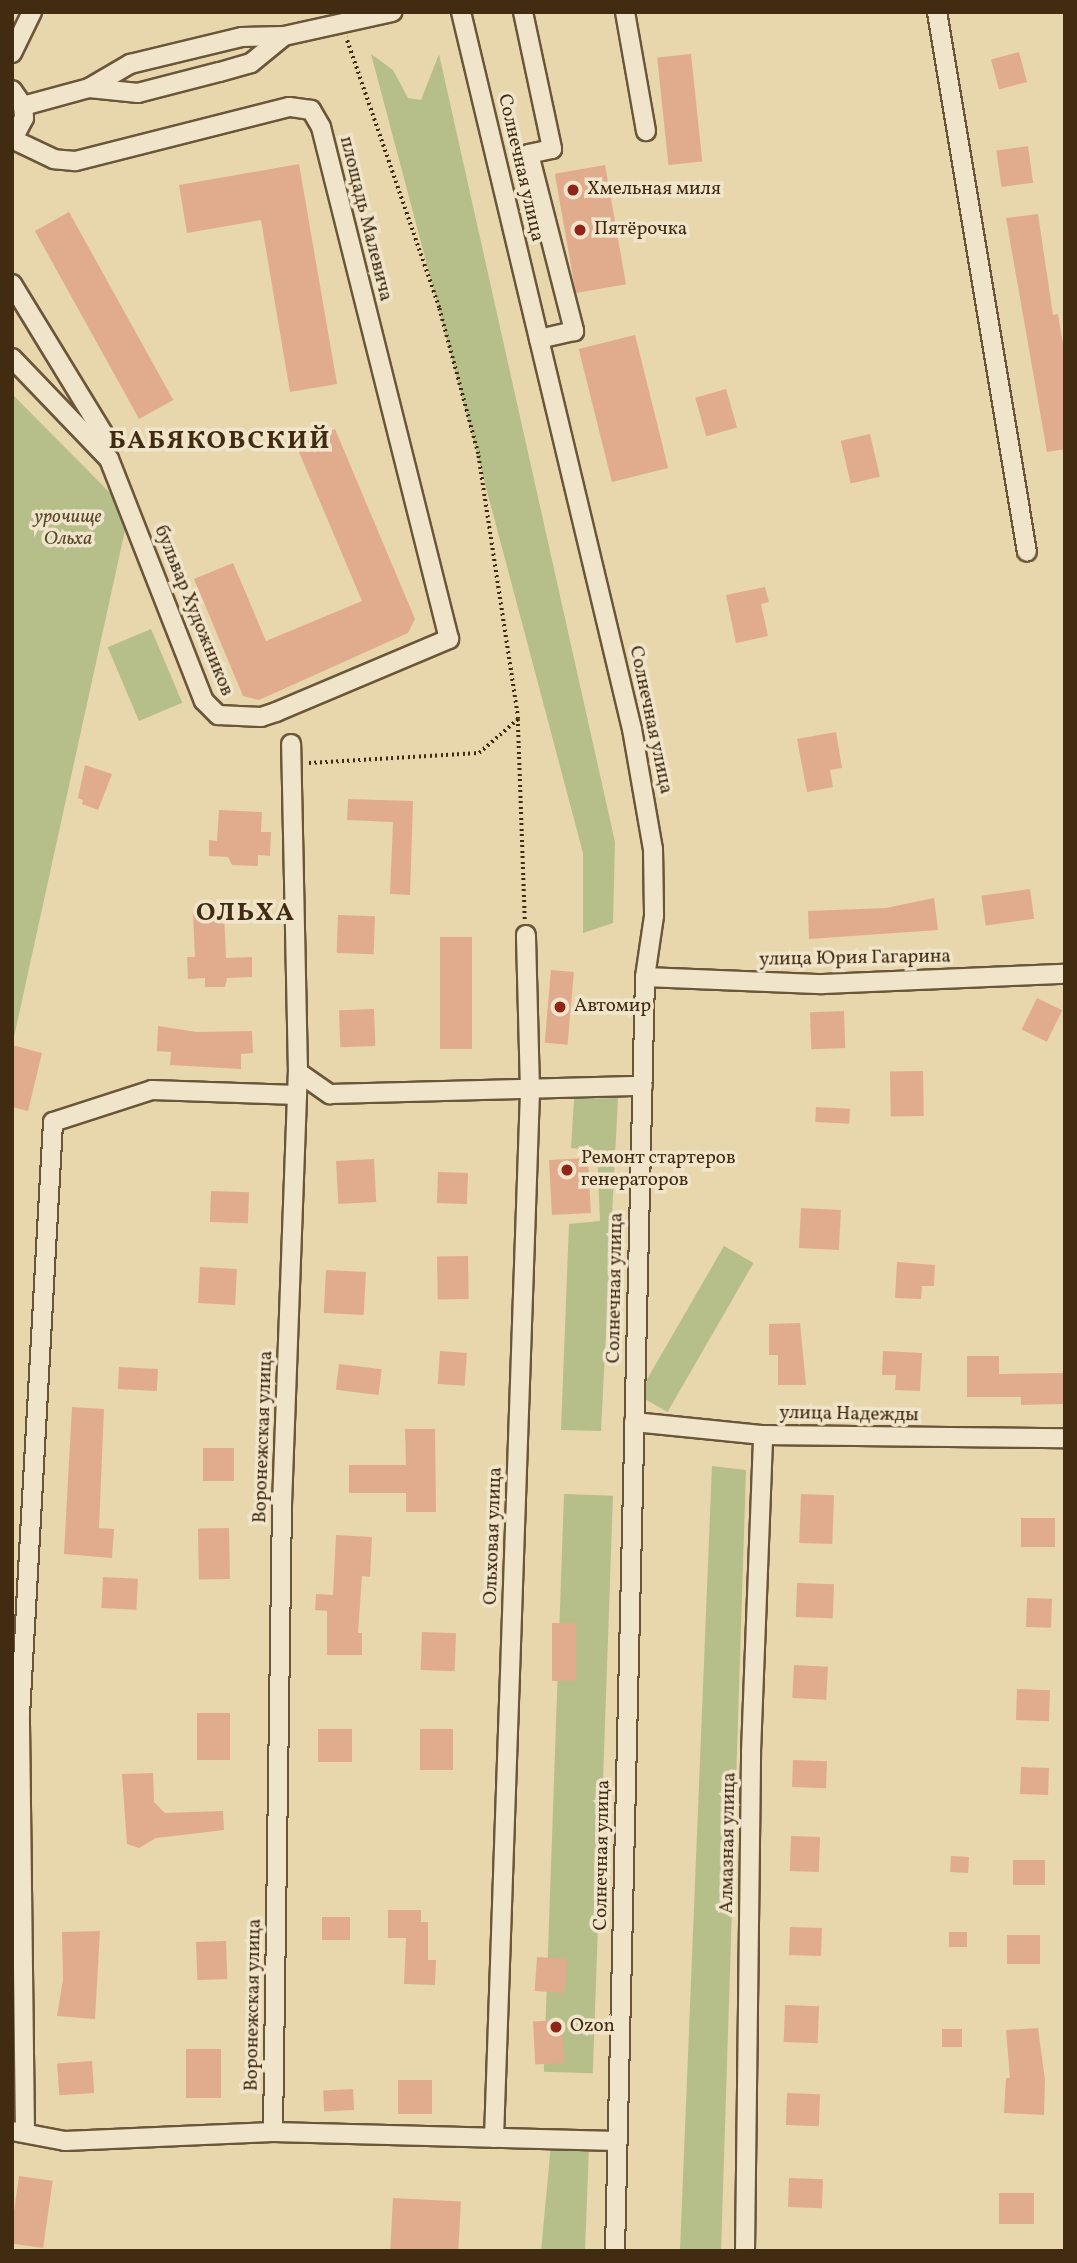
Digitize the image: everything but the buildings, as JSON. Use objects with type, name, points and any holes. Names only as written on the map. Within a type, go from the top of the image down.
[{"type":"street","points":[[12,53],[33,12]]},
{"type":"street","points":[[89,88],[138,93],[251,63],[284,36],[311,20],[340,23],[392,12]]},
{"type":"street","name":"Солнечная улица","points":[[461,12],[644,786],[653,849],[654,916],[645,977],[615,2251]]},
{"type":"street","points":[[523,12],[552,149],[529,154],[574,331],[539,339]]},
{"type":"street","points":[[625,12],[646,131]]},
{"type":"street","points":[[937,12],[1027,552]]},
{"type":"street","points":[[23,106],[89,88],[130,64],[242,37],[284,36]]},
{"type":"street","points":[[12,89],[23,106],[21,130],[13,141]]},
{"type":"street","name":"площадь Малевича","points":[[13,141],[54,159],[75,161],[289,107],[311,110],[321,127],[449,639]]},
{"type":"street","points":[[12,284],[108,441]]},
{"type":"street","name":"бульвар Художников","points":[[12,358],[109,459],[204,701],[218,715],[261,717],[449,639]]},
{"type":"street","name":"Воронежская улица","points":[[273,2132],[282,1505],[298,1072],[291,744]]},
{"type":"street","name":"Ольховая улица","points":[[494,2138],[530,1090],[526,935]]},
{"type":"street","name":"улица Юрия Гагарина","points":[[645,977],[823,984],[1065,974]]},
{"type":"street","points":[[298,1072],[330,1094],[643,1086]]},
{"type":"street","points":[[297,1095],[152,1090],[53,1122],[20,1715],[18,2132],[65,2141],[273,2132],[617,2141]]},
{"type":"street","name":"улица Надежды","points":[[634,1422],[763,1435],[1065,1438]]},
{"type":"street","name":"Алмазная улица","points":[[746,2251],[751,1752],[763,1435]]},
{"type":"path","points":[[340,23],[365,83],[435,295],[478,454],[518,719],[526,935]]},
{"type":"path","points":[[292,764],[479,753],[518,719]]},
{"type":"green space","points":[[371,54],[393,70],[408,98],[421,100],[439,54],[615,842],[613,923],[583,933],[583,853]]},
{"type":"green space","name":"урочище Ольха","points":[[12,394],[129,512],[12,1046]]},
{"type":"green space","points":[[151,629],[182,703],[139,721],[108,647]]},
{"type":"green space","points":[[618,1098],[601,1431],[561,1430],[569,1224],[600,1221],[597,1150],[571,1148],[574,1099]]},
{"type":"green space","points":[[724,1246],[753,1263],[667,1412],[638,1395]]},
{"type":"green space","points":[[712,1466],[746,1470],[721,2251],[680,2251]]},
{"type":"green space","points":[[564,1494],[613,1496],[593,2073],[544,2072]]},
{"type":"green space","points":[[552,2134],[589,2146],[585,2251],[541,2251]]},
{"type":"place","name":"Хмельная миля","points":[[573,190]]},
{"type":"place","name":"Пятёрочка","points":[[580,230]]},
{"type":"place","name":"Автомир","points":[[560,1007]]},
{"type":"place","name":"Ремонт стартеров генераторов","points":[[567,1170]]},
{"type":"place","name":"Ozon","points":[[556,2027]]},
{"type":"district","name":"БАБЯКОВСКИЙ","points":[[220,442]]},
{"type":"district","name":"ОЛЬХА","points":[[246,914]]}]
